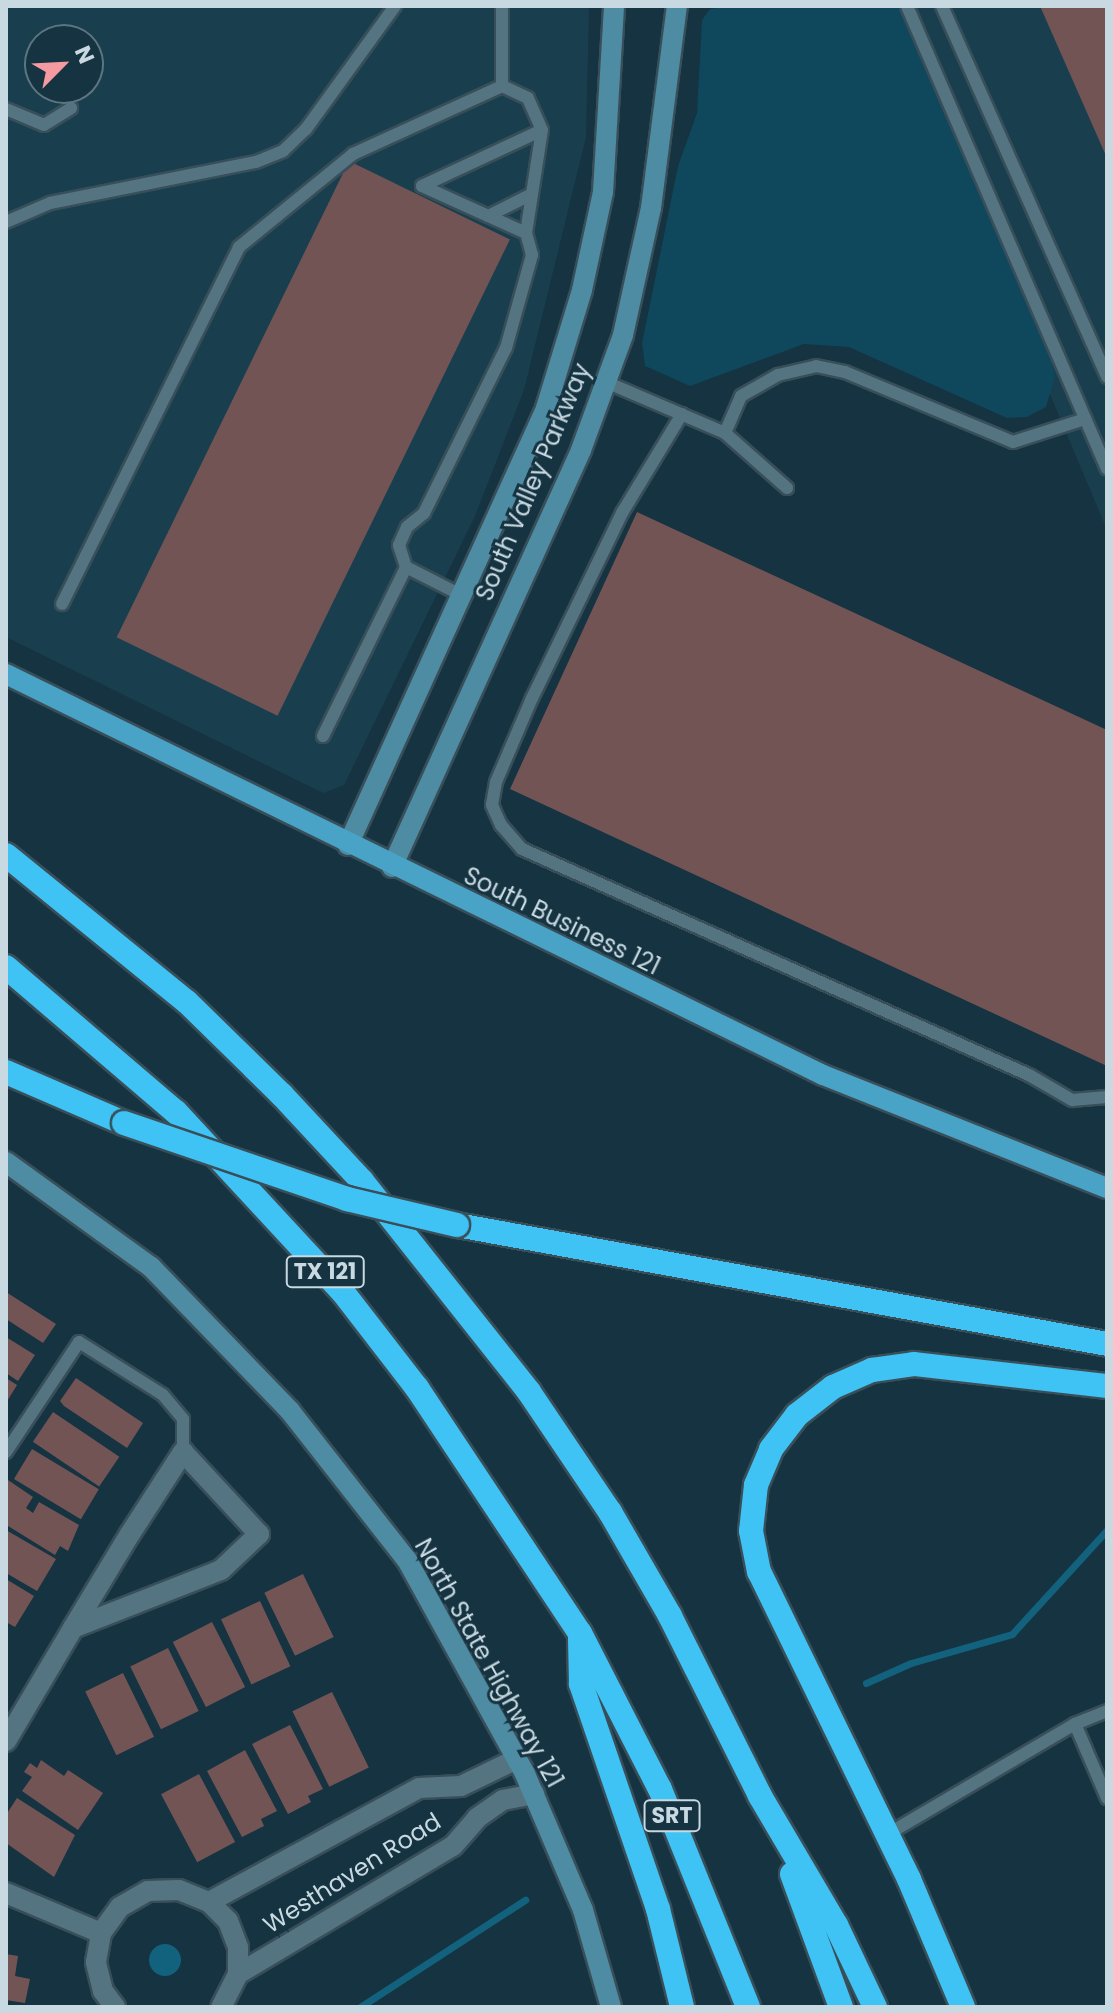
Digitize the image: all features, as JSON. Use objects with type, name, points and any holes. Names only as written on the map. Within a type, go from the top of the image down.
[{"type":"highway","points":[[6,855],[187,1002],[362,1181],[529,1392],[610,1512],[670,1616],[760,1796],[836,1925],[875,2007]]},
{"type":"highway","name":"TX 121","points":[[6,967],[176,1112],[342,1291],[487,1487],[580,1633]]},
{"type":"highway","points":[[6,1072],[124,1123],[347,1199],[457,1225],[1107,1344]]},
{"type":"highway","points":[[963,2007],[888,1834],[759,1572],[751,1531],[756,1485],[771,1449],[797,1415],[833,1387],[872,1370],[914,1364],[1107,1386]]},
{"type":"highway","points":[[580,1633],[581,1684],[658,1909],[682,2007]]},
{"type":"highway","name":"SRT","points":[[580,1633],[660,1789],[748,2007]]},
{"type":"highway","points":[[760,1796],[841,2007]]},
{"type":"main road","name":"South Valley Parkway","points":[[348,845],[546,408],[582,290],[603,192],[614,6]]},
{"type":"main road","name":"South Valley Parkway","points":[[392,867],[581,450],[623,335],[651,208],[677,6]]},
{"type":"main road","name":"South Business 121","points":[[6,674],[392,867],[823,1075],[1107,1188]]},
{"type":"main road","name":"North State Highway 121","points":[[8,1169],[151,1267],[290,1411],[407,1560],[534,1794],[583,1910],[611,2007]]},
{"type":"street","points":[[6,1741],[73,1628],[183,1452],[259,1534],[221,1570],[73,1628]]},
{"type":"street","name":"Westhaven Road","points":[[238,1974],[238,1947],[228,1921],[209,1902],[419,1788],[461,1786],[517,1759]]},
{"type":"street","name":"Westhaven Road","points":[[238,1974],[453,1846],[477,1818],[503,1800],[534,1794]]},
{"type":"street","points":[[115,2007],[103,1991],[96,1962],[101,1933],[120,1907],[148,1891],[179,1890],[209,1902]]},
{"type":"street","points":[[6,1893],[101,1933]]},
{"type":"street","points":[[221,2007],[238,1974]]},
{"type":"lane","points":[[6,222],[50,203],[256,162],[283,151],[306,129],[395,6]]},
{"type":"lane","points":[[502,6],[502,86]]},
{"type":"lane","points":[[907,6],[1107,469]]},
{"type":"lane","points":[[942,6],[1107,377]]},
{"type":"lane","points":[[62,604],[239,247],[353,154],[502,86],[528,98],[542,130],[526,233],[532,255],[506,348],[424,513],[407,527],[399,545],[406,567],[323,736]]},
{"type":"lane","points":[[6,109],[44,125],[71,108]]},
{"type":"lane","points":[[526,233],[422,186],[542,130]]},
{"type":"lane","points":[[488,216],[532,194]]},
{"type":"lane","points":[[725,433],[741,396],[778,375],[816,366],[845,372],[1013,442],[1085,419]]},
{"type":"lane","points":[[606,382],[725,433],[787,488]]},
{"type":"lane","points":[[682,414],[622,513],[532,698],[496,782],[492,805],[501,825],[522,849],[1029,1075],[1072,1100],[1107,1097]]},
{"type":"lane","points":[[406,567],[461,595]]},
{"type":"lane","points":[[6,1452],[79,1342],[163,1395],[183,1419],[183,1452]]},
{"type":"lane","points":[[888,1834],[1075,1724],[1107,1711]]},
{"type":"lane","points":[[1075,1724],[1107,1798]]},
{"type":"shaded area","points":[[6,6],[589,6],[586,137],[524,390],[475,516],[344,785],[323,793],[6,637]]},
{"type":"shaded area","points":[[733,6],[900,6],[1052,362],[1055,377],[1046,407],[1027,417],[1007,418],[849,347],[804,344],[690,386],[645,366],[642,343],[678,166],[697,113],[702,20],[710,9]]},
{"type":"shaded area","points":[[887,6],[1107,6],[1107,530]]},
{"type":"shaded area","points":[[165,1944],[177,1948],[181,1960],[177,1972],[165,1976],[153,1972],[149,1960],[153,1948]]},
{"type":"building","points":[[1040,6],[1107,6],[1107,158]]},
{"type":"building","points":[[349,161],[510,239],[278,716],[117,637]]},
{"type":"building","points":[[637,512],[1107,730],[1107,1066],[510,789]]},
{"type":"building","points":[[6,1292],[56,1324],[43,1343],[6,1319]]},
{"type":"building","points":[[6,1337],[35,1355],[18,1381],[6,1373]]},
{"type":"building","points":[[6,1378],[17,1385],[6,1403]]},
{"type":"building","points":[[76,1378],[143,1423],[127,1448],[60,1401]]},
{"type":"building","points":[[53,1412],[119,1457],[99,1487],[33,1442]]},
{"type":"building","points":[[32,1449],[99,1489],[81,1519],[14,1479]]},
{"type":"building","points":[[8,1480],[33,1497],[26,1508],[33,1513],[39,1502],[79,1525],[68,1551],[60,1546],[55,1555],[8,1526]]},
{"type":"building","points":[[6,1530],[56,1559],[37,1591],[6,1573]]},
{"type":"building","points":[[303,1574],[334,1637],[295,1656],[264,1593]]},
{"type":"building","points":[[6,1579],[34,1596],[15,1627],[6,1622]]},
{"type":"building","points":[[260,1601],[290,1666],[251,1684],[221,1619]]},
{"type":"building","points":[[212,1622],[245,1687],[206,1707],[173,1642]]},
{"type":"building","points":[[168,1648],[199,1711],[161,1729],[130,1666]]},
{"type":"building","points":[[123,1673],[154,1737],[116,1755],[85,1691]]},
{"type":"building","points":[[332,1692],[369,1767],[329,1787],[292,1711]]},
{"type":"building","points":[[290,1725],[323,1789],[308,1796],[311,1802],[288,1814],[252,1744]]},
{"type":"building","points":[[245,1750],[277,1811],[261,1819],[264,1826],[242,1837],[207,1771]]},
{"type":"building","points":[[41,1760],[64,1776],[68,1770],[103,1793],[78,1830],[22,1791],[32,1777],[24,1772],[30,1763],[37,1768]]},
{"type":"building","points":[[199,1774],[235,1842],[197,1862],[161,1794]]},
{"type":"building","points":[[17,1798],[75,1835],[54,1877],[6,1843],[6,1815]]},
{"type":"building","points":[[6,1954],[18,1956],[15,1976],[30,1979],[25,2003],[6,2000]]},
{"type":"waterway","points":[[866,1683],[911,1663],[1012,1634],[1107,1530]]},
{"type":"waterway","points":[[360,2007],[525,1900]]}]
